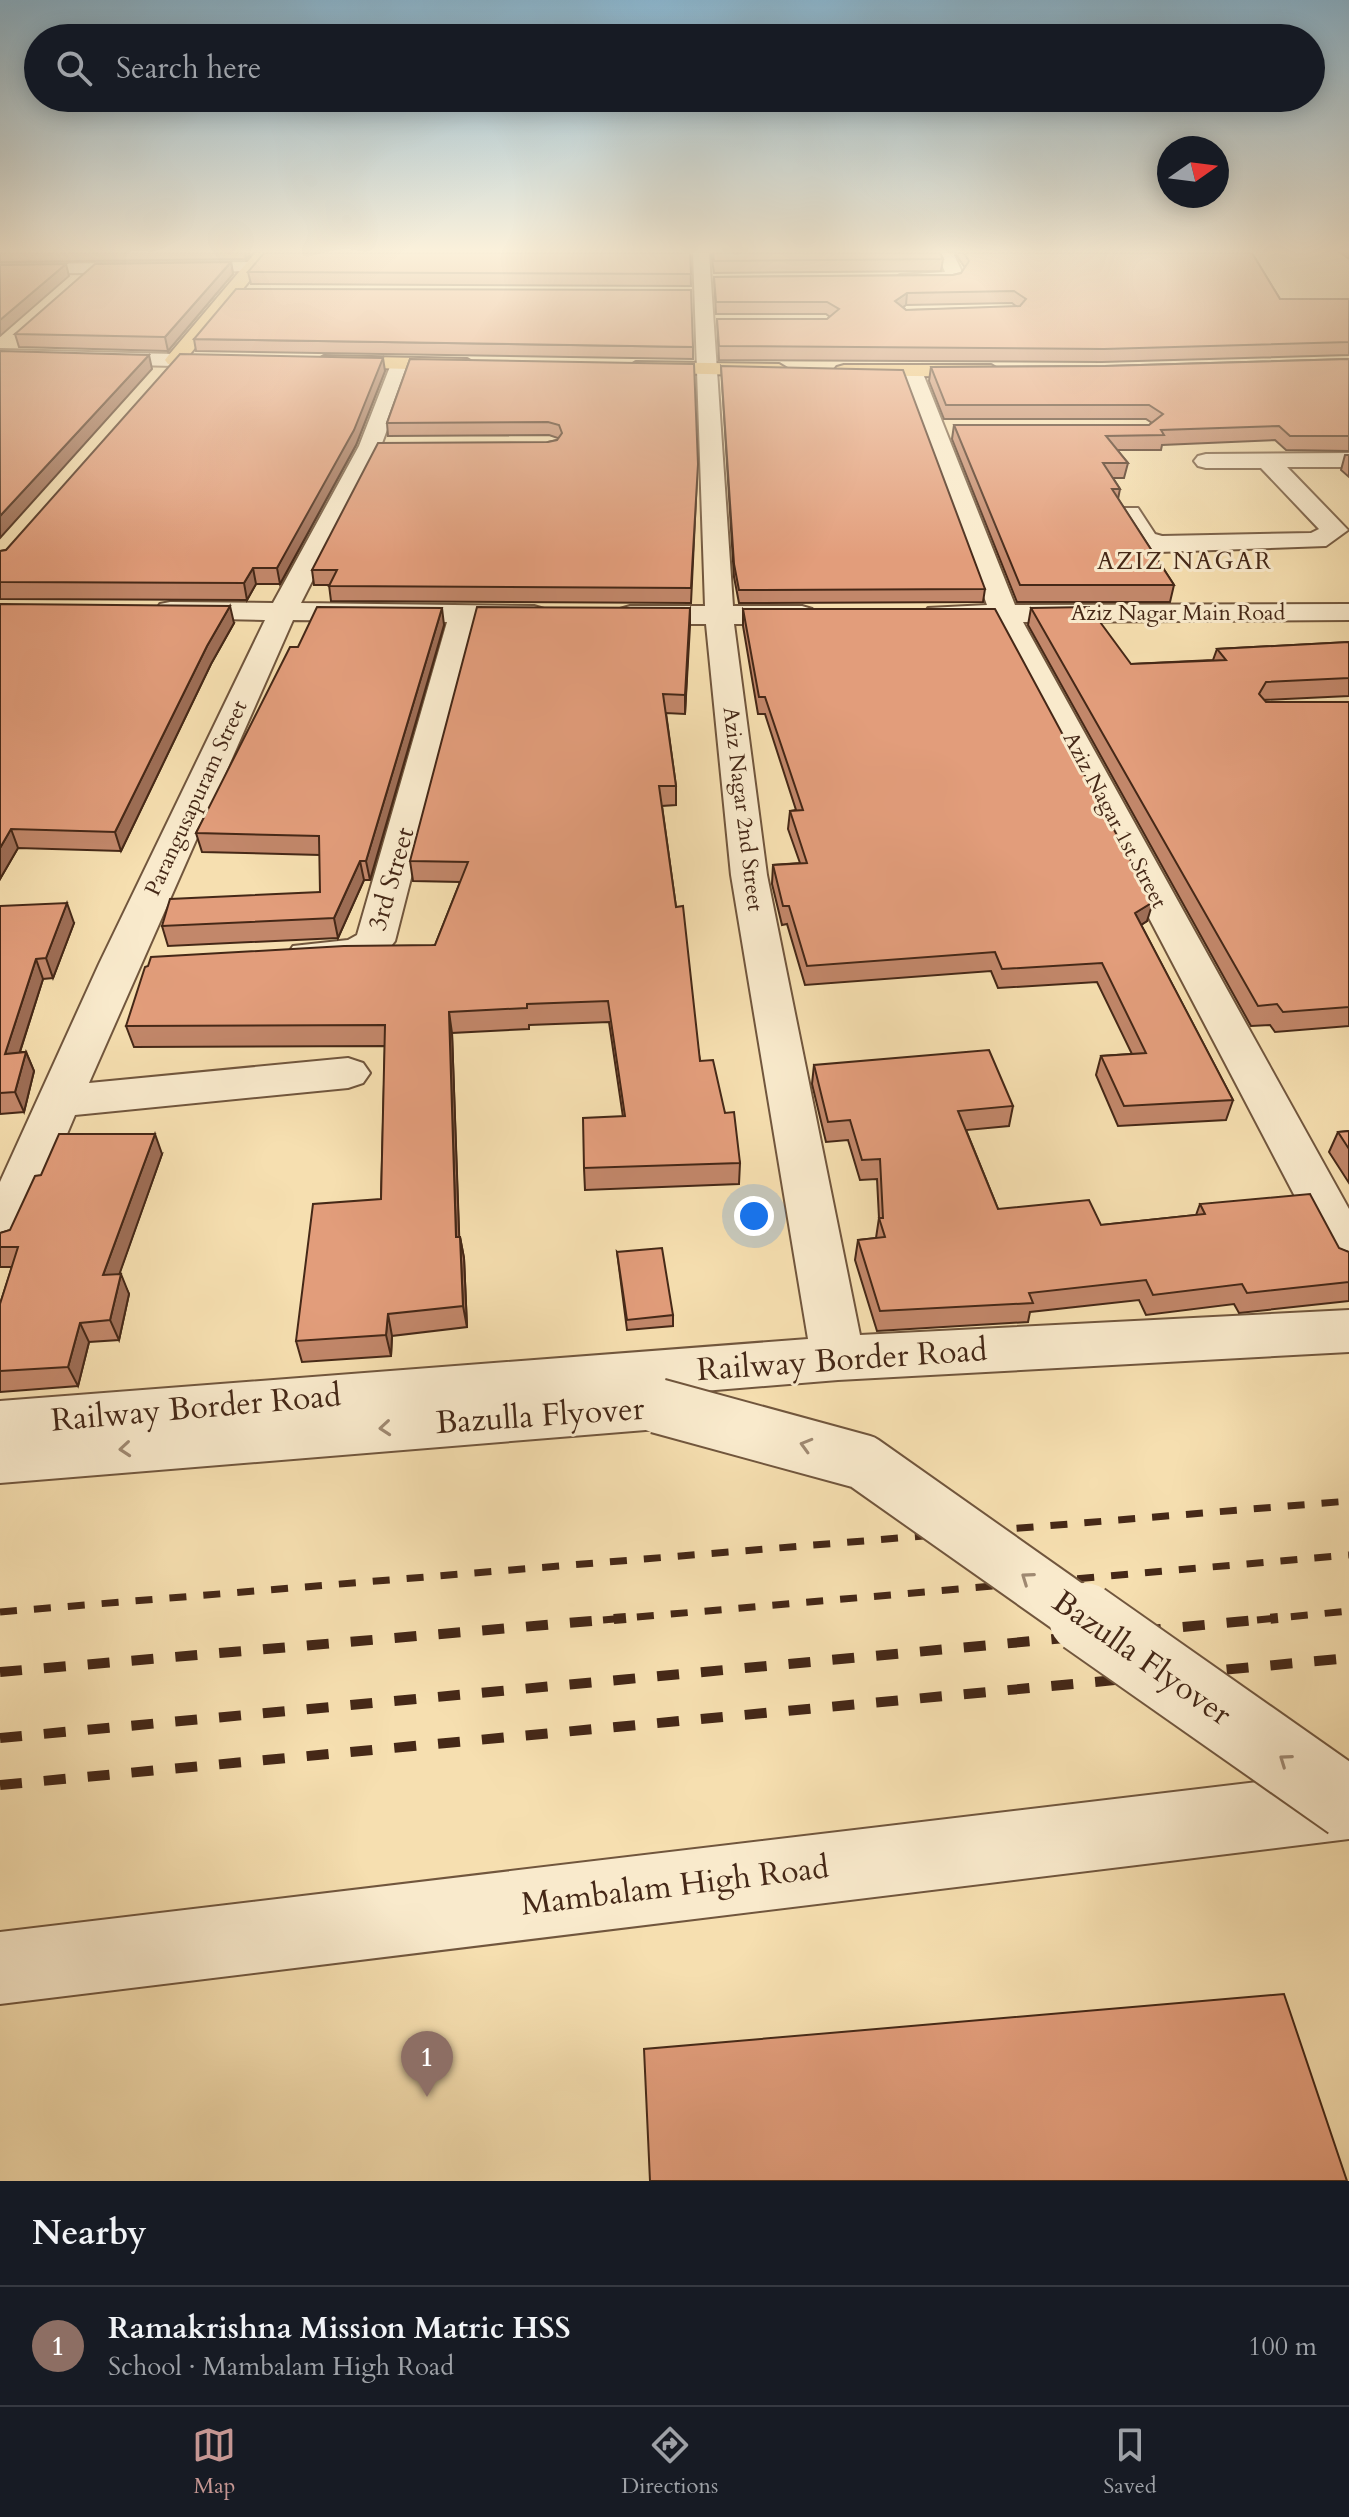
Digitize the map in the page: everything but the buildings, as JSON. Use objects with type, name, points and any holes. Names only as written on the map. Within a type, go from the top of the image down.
[{"type":"main road","points":[[175,360],[179,355]]},
{"type":"main road","points":[[175,360],[205,360]]},
{"type":"main road","points":[[310,362],[493,365]]},
{"type":"main road","points":[[615,368],[1012,371]]},
{"type":"street","points":[[94,355],[175,360]]},
{"type":"street","name":"Aziz Nagar 2nd Street","points":[[707,355],[719,615],[749,875],[838,1358]]},
{"type":"street","points":[[928,355],[937,372]]},
{"type":"street","points":[[154,383],[175,360]]},
{"type":"street","name":"Parangusapuram Street","points":[[0,1236],[62,1101],[135,963],[283,611],[384,446],[401,364]]},
{"type":"street","name":"Aziz Nagar 1st Street","points":[[912,371],[1004,614],[1349,1254]]},
{"type":"street","points":[[932,429],[963,429]]},
{"type":"street","points":[[1206,461],[1349,460]]},
{"type":"street","points":[[1129,513],[1146,539],[1159,544],[1317,541],[1330,536],[1335,530],[1268,461]]},
{"type":"street","points":[[142,610],[560,615]]},
{"type":"street","name":"Aziz Nagar Main Road","points":[[909,614],[1349,612]]},
{"type":"street","name":"3rd Street","points":[[275,957],[356,951],[375,941],[464,614]]},
{"type":"street","points":[[607,615],[829,615]]},
{"type":"street","points":[[62,1101],[348,1073]]},
{"type":"street","name":"Railway Border Road","points":[[0,1424],[838,1358],[1349,1331]]},
{"type":"street","name":"Bazulla Flyover","points":[[0,1459],[658,1406],[863,1462],[1349,1805]]},
{"type":"street","name":"Mambalam High Road","points":[[0,1968],[1349,1805]]},
{"type":"railway","points":[[0,1612],[1349,1501]]},
{"type":"railway","points":[[621,1618],[1349,1555]]},
{"type":"railway","points":[[1264,1619],[1349,1611]]},
{"type":"railway","points":[[0,1672],[621,1618]]},
{"type":"railway","points":[[603,1620],[621,1618]]},
{"type":"railway","points":[[621,1618],[626,1618]]},
{"type":"railway","points":[[1264,1619],[1278,1618]]},
{"type":"railway","points":[[0,1738],[1264,1619]]},
{"type":"railway","points":[[1257,1620],[1264,1619]]},
{"type":"railway","points":[[0,1785],[1349,1658]]},
{"type":"place","name":"Ramakrishna Mission Matric HSS","points":[[427,2097]]},
{"type":"district","name":"AZIZ NAGAR","points":[[1185,561]]}]
